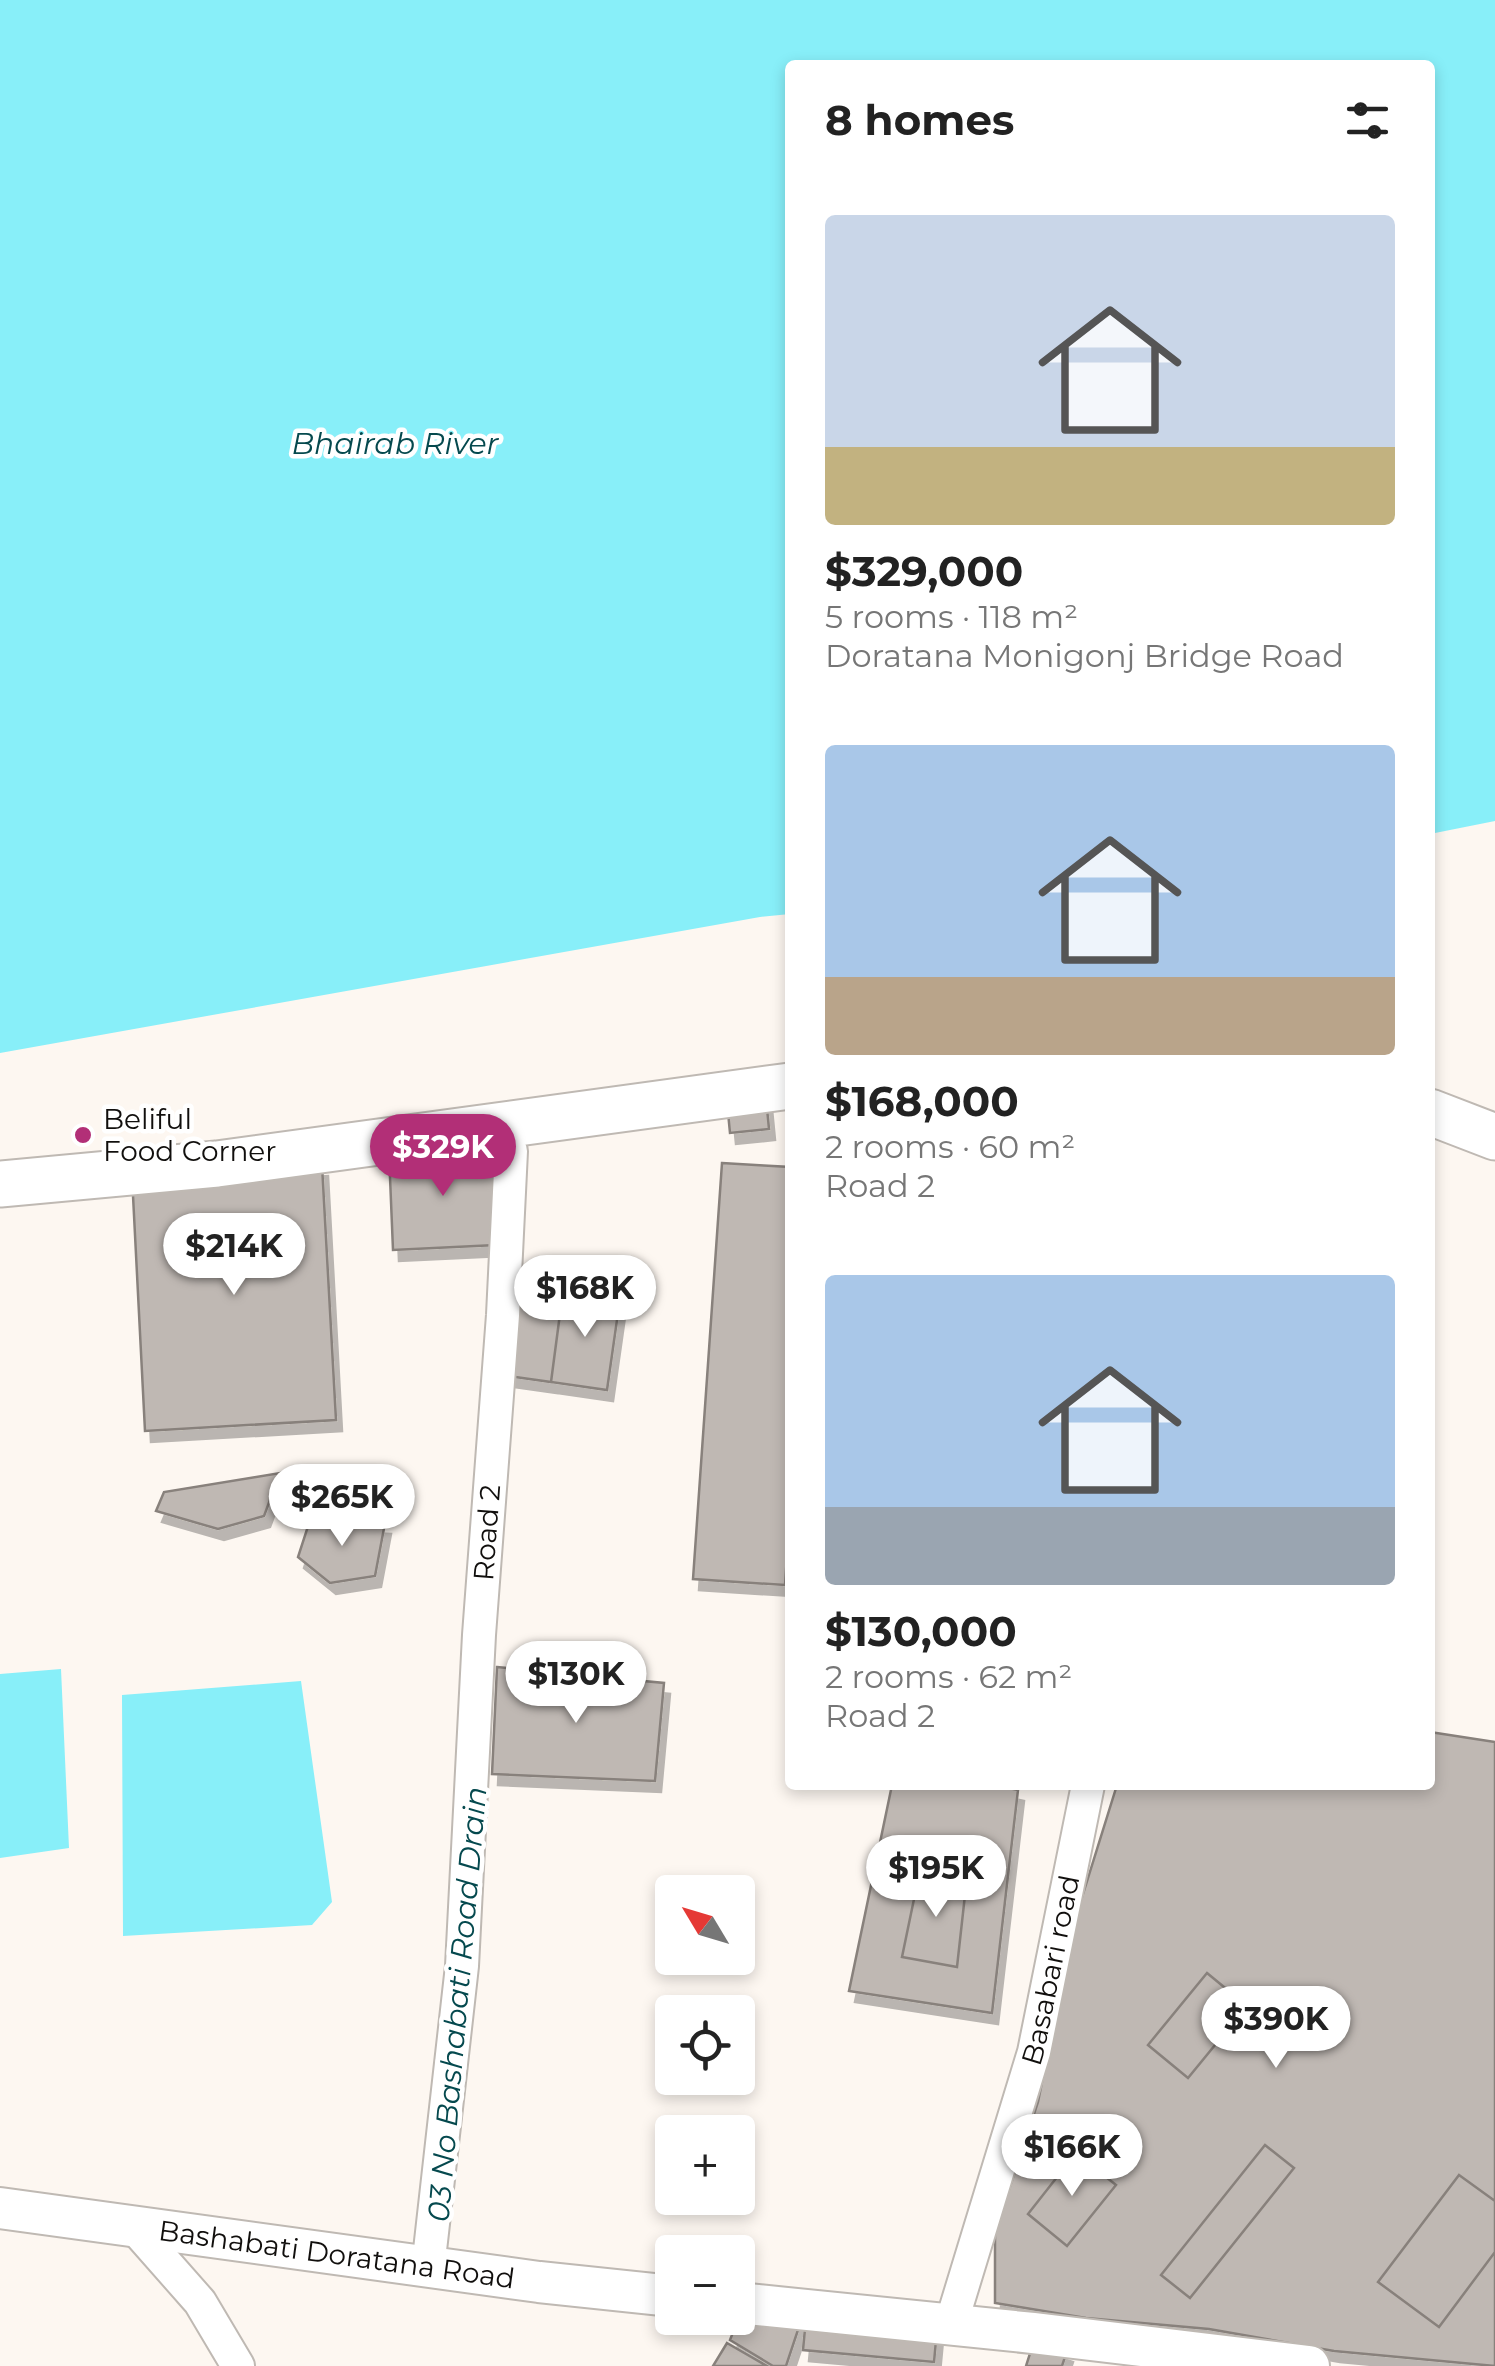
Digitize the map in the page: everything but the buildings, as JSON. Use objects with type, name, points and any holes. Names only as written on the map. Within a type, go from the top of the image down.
[{"type":"main road","points":[[0,1184],[218,1164],[785,1087]]},
{"type":"main road","points":[[1435,1114],[1495,1137]]},
{"type":"street","name":"Road 2","points":[[428,2268],[462,1966],[511,1150],[460,1131]]},
{"type":"street","name":"Basabari road","points":[[950,2324],[1034,2052],[1087,1790]]},
{"type":"street","name":"Bashabati Doratana Road","points":[[0,2208],[428,2268],[655,2294]]},
{"type":"street","points":[[133,2226],[200,2302],[238,2366]]},
{"type":"street","points":[[755,2305],[1033,2332],[1309,2366]]},
{"type":"water","name":"Bhairab River","points":[[0,0],[1495,0],[1495,821],[1435,833],[1435,60],[785,60],[785,914],[0,1053]]},
{"type":"water","points":[[61,1669],[69,1848],[0,1858],[0,1674]]},
{"type":"water","points":[[301,1681],[332,1902],[312,1925],[123,1936],[122,1695]]},
{"type":"place","name":"Beliful Food Corner","points":[[83,1135]]},
{"type":"water label","name":"03 No Bashabati Road Drain","points":[[457,2004]]}]
